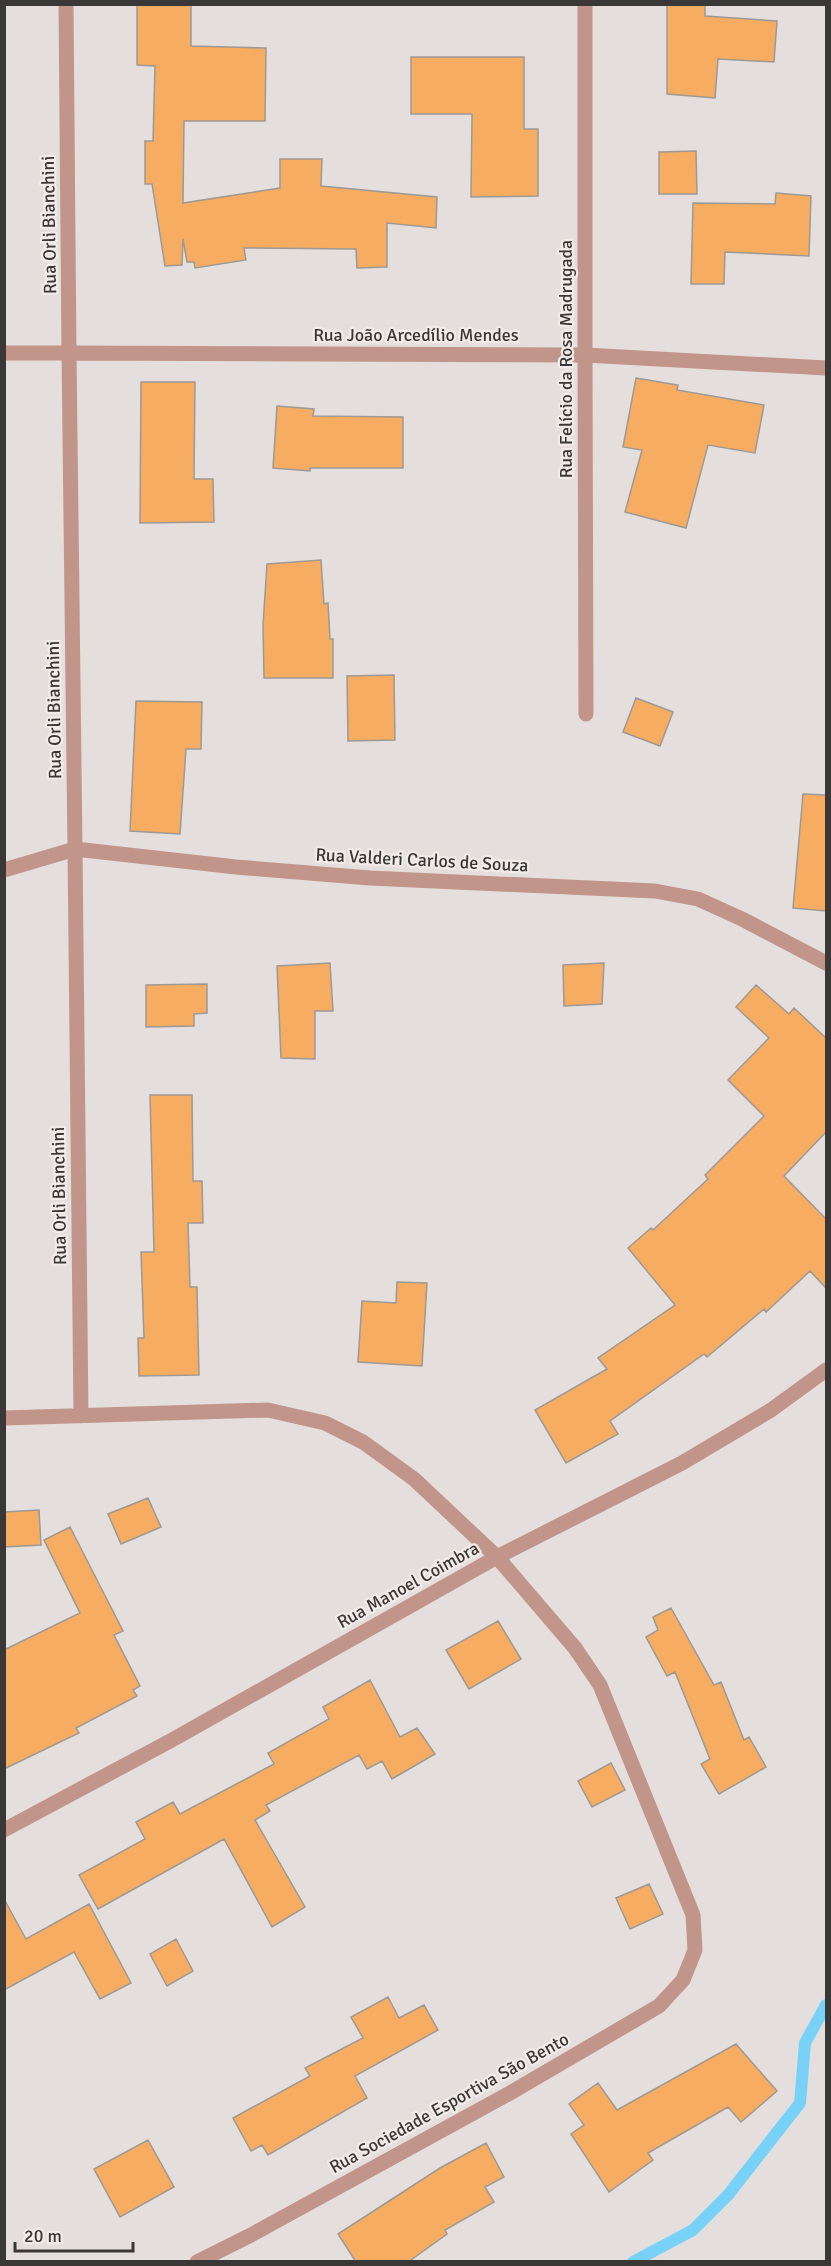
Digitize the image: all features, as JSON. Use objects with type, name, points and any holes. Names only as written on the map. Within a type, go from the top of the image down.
[{"type":"street","name":"Rua Orli Bianchini","points":[[66,4],[81,1416]]},
{"type":"street","name":"Rua Felício da Rosa Madrugada","points":[[585,4],[586,714]]},
{"type":"street","name":"Rua João Arcedílio Mendes","points":[[4,353],[585,356],[826,368]]},
{"type":"street","name":"Rua Valderi Carlos de Souza","points":[[4,870],[75,849],[236,867],[370,878],[655,891],[698,899],[826,963]]},
{"type":"street","name":"Rua Manoel Coimbra","points":[[4,1830],[172,1740],[498,1557],[681,1463],[771,1410],[826,1370]]},
{"type":"street","points":[[4,1418],[268,1410],[325,1423],[363,1442],[414,1479],[498,1557]]},
{"type":"street","name":"Rua Sociedade Esportiva São Bento","points":[[197,2262],[251,2235],[510,2093],[659,2006],[683,1980],[696,1950],[693,1915],[600,1685],[575,1648],[498,1557]]},
{"type":"building","points":[[137,4],[191,4],[191,46],[266,48],[265,121],[184,121],[183,203],[280,188],[280,159],[322,159],[321,186],[437,197],[436,228],[387,223],[387,267],[357,268],[356,249],[244,248],[246,260],[195,268],[194,262],[187,262],[183,239],[182,265],[165,266],[152,184],[145,184],[145,141],[153,141],[155,66],[137,65]]},
{"type":"building","points":[[667,4],[705,4],[705,16],[777,21],[774,62],[718,59],[715,98],[667,94]]},
{"type":"building","points":[[411,57],[524,57],[524,129],[538,129],[538,196],[471,197],[472,114],[411,114]]},
{"type":"building","points":[[696,151],[697,194],[659,194],[659,152]]},
{"type":"building","points":[[776,193],[811,196],[809,256],[725,252],[724,284],[691,284],[693,203],[775,204]]},
{"type":"building","points":[[636,378],[678,385],[677,390],[764,405],[755,453],[708,445],[686,528],[625,512],[642,450],[623,447]]},
{"type":"building","points":[[141,382],[195,382],[194,479],[213,479],[214,522],[140,523]]},
{"type":"building","points":[[277,406],[314,409],[313,416],[403,417],[403,468],[310,468],[310,471],[273,468]]},
{"type":"building","points":[[321,560],[324,604],[328,603],[330,639],[333,639],[333,678],[264,678],[263,625],[267,564]]},
{"type":"building","points":[[394,675],[395,740],[348,741],[347,676]]},
{"type":"building","points":[[636,698],[673,712],[660,746],[623,732]]},
{"type":"building","points":[[136,701],[202,702],[201,749],[186,749],[180,834],[130,831]]},
{"type":"building","points":[[803,794],[826,795],[826,911],[793,908]]},
{"type":"building","points":[[330,963],[333,1011],[315,1011],[315,1059],[281,1058],[277,966]]},
{"type":"building","points":[[604,963],[602,1004],[564,1006],[563,965]]},
{"type":"building","points":[[207,984],[207,1013],[194,1014],[194,1026],[146,1027],[146,985]]},
{"type":"building","points":[[756,985],[789,1014],[794,1008],[826,1038],[826,1132],[784,1176],[826,1219],[826,1288],[810,1271],[766,1312],[764,1309],[707,1357],[704,1354],[610,1421],[618,1434],[566,1463],[535,1410],[607,1369],[598,1358],[675,1305],[628,1248],[651,1228],[653,1230],[708,1179],[705,1175],[764,1116],[728,1080],[769,1038],[736,1007]]},
{"type":"building","points":[[150,1095],[192,1095],[193,1181],[202,1181],[203,1223],[188,1223],[190,1287],[197,1287],[199,1375],[139,1376],[138,1338],[144,1338],[141,1252],[154,1252]]},
{"type":"building","points":[[397,1282],[427,1283],[422,1366],[358,1362],[362,1301],[396,1303]]},
{"type":"building","points":[[148,1498],[161,1527],[121,1544],[108,1514]]},
{"type":"building","points":[[39,1510],[41,1545],[4,1547],[4,1512]]},
{"type":"building","points":[[70,1527],[123,1631],[114,1635],[140,1686],[133,1690],[137,1696],[76,1728],[79,1733],[4,1769],[4,1650],[80,1613],[44,1540]]},
{"type":"building","points":[[671,1608],[714,1685],[721,1682],[744,1740],[749,1737],[766,1767],[719,1794],[701,1764],[710,1759],[675,1672],[667,1676],[646,1637],[658,1630],[653,1617]]},
{"type":"building","points":[[498,1621],[521,1659],[469,1689],[446,1650]]},
{"type":"building","points":[[370,1680],[400,1737],[417,1728],[435,1754],[392,1779],[382,1761],[367,1769],[359,1755],[266,1805],[270,1811],[255,1820],[305,1907],[272,1927],[224,1839],[98,1909],[79,1875],[145,1839],[136,1822],[173,1802],[180,1814],[274,1764],[268,1753],[329,1719],[323,1707]]},
{"type":"building","points":[[611,1763],[625,1790],[592,1807],[578,1781]]},
{"type":"building","points":[[649,1884],[663,1914],[630,1929],[616,1898]]},
{"type":"building","points":[[4,1899],[26,1939],[89,1904],[131,1983],[100,1999],[74,1952],[4,1990]]},
{"type":"building","points":[[176,1939],[193,1971],[167,1986],[150,1954]]},
{"type":"building","points":[[388,1997],[399,2018],[424,2005],[438,2030],[355,2076],[367,2098],[268,2155],[262,2145],[251,2151],[233,2118],[310,2076],[305,2068],[363,2038],[351,2017]]},
{"type":"building","points":[[736,2044],[777,2091],[741,2122],[728,2107],[648,2153],[653,2160],[609,2192],[571,2134],[584,2125],[569,2104],[598,2083],[617,2110]]},
{"type":"building","points":[[148,2140],[174,2187],[120,2217],[94,2169]]},
{"type":"building","points":[[486,2143],[504,2177],[485,2187],[494,2202],[445,2230],[447,2234],[408,2262],[356,2262],[338,2234],[440,2168]]},
{"type":"waterway","points":[[633,2262],[693,2230],[728,2195],[800,2103],[805,2043],[826,2005]]}]
